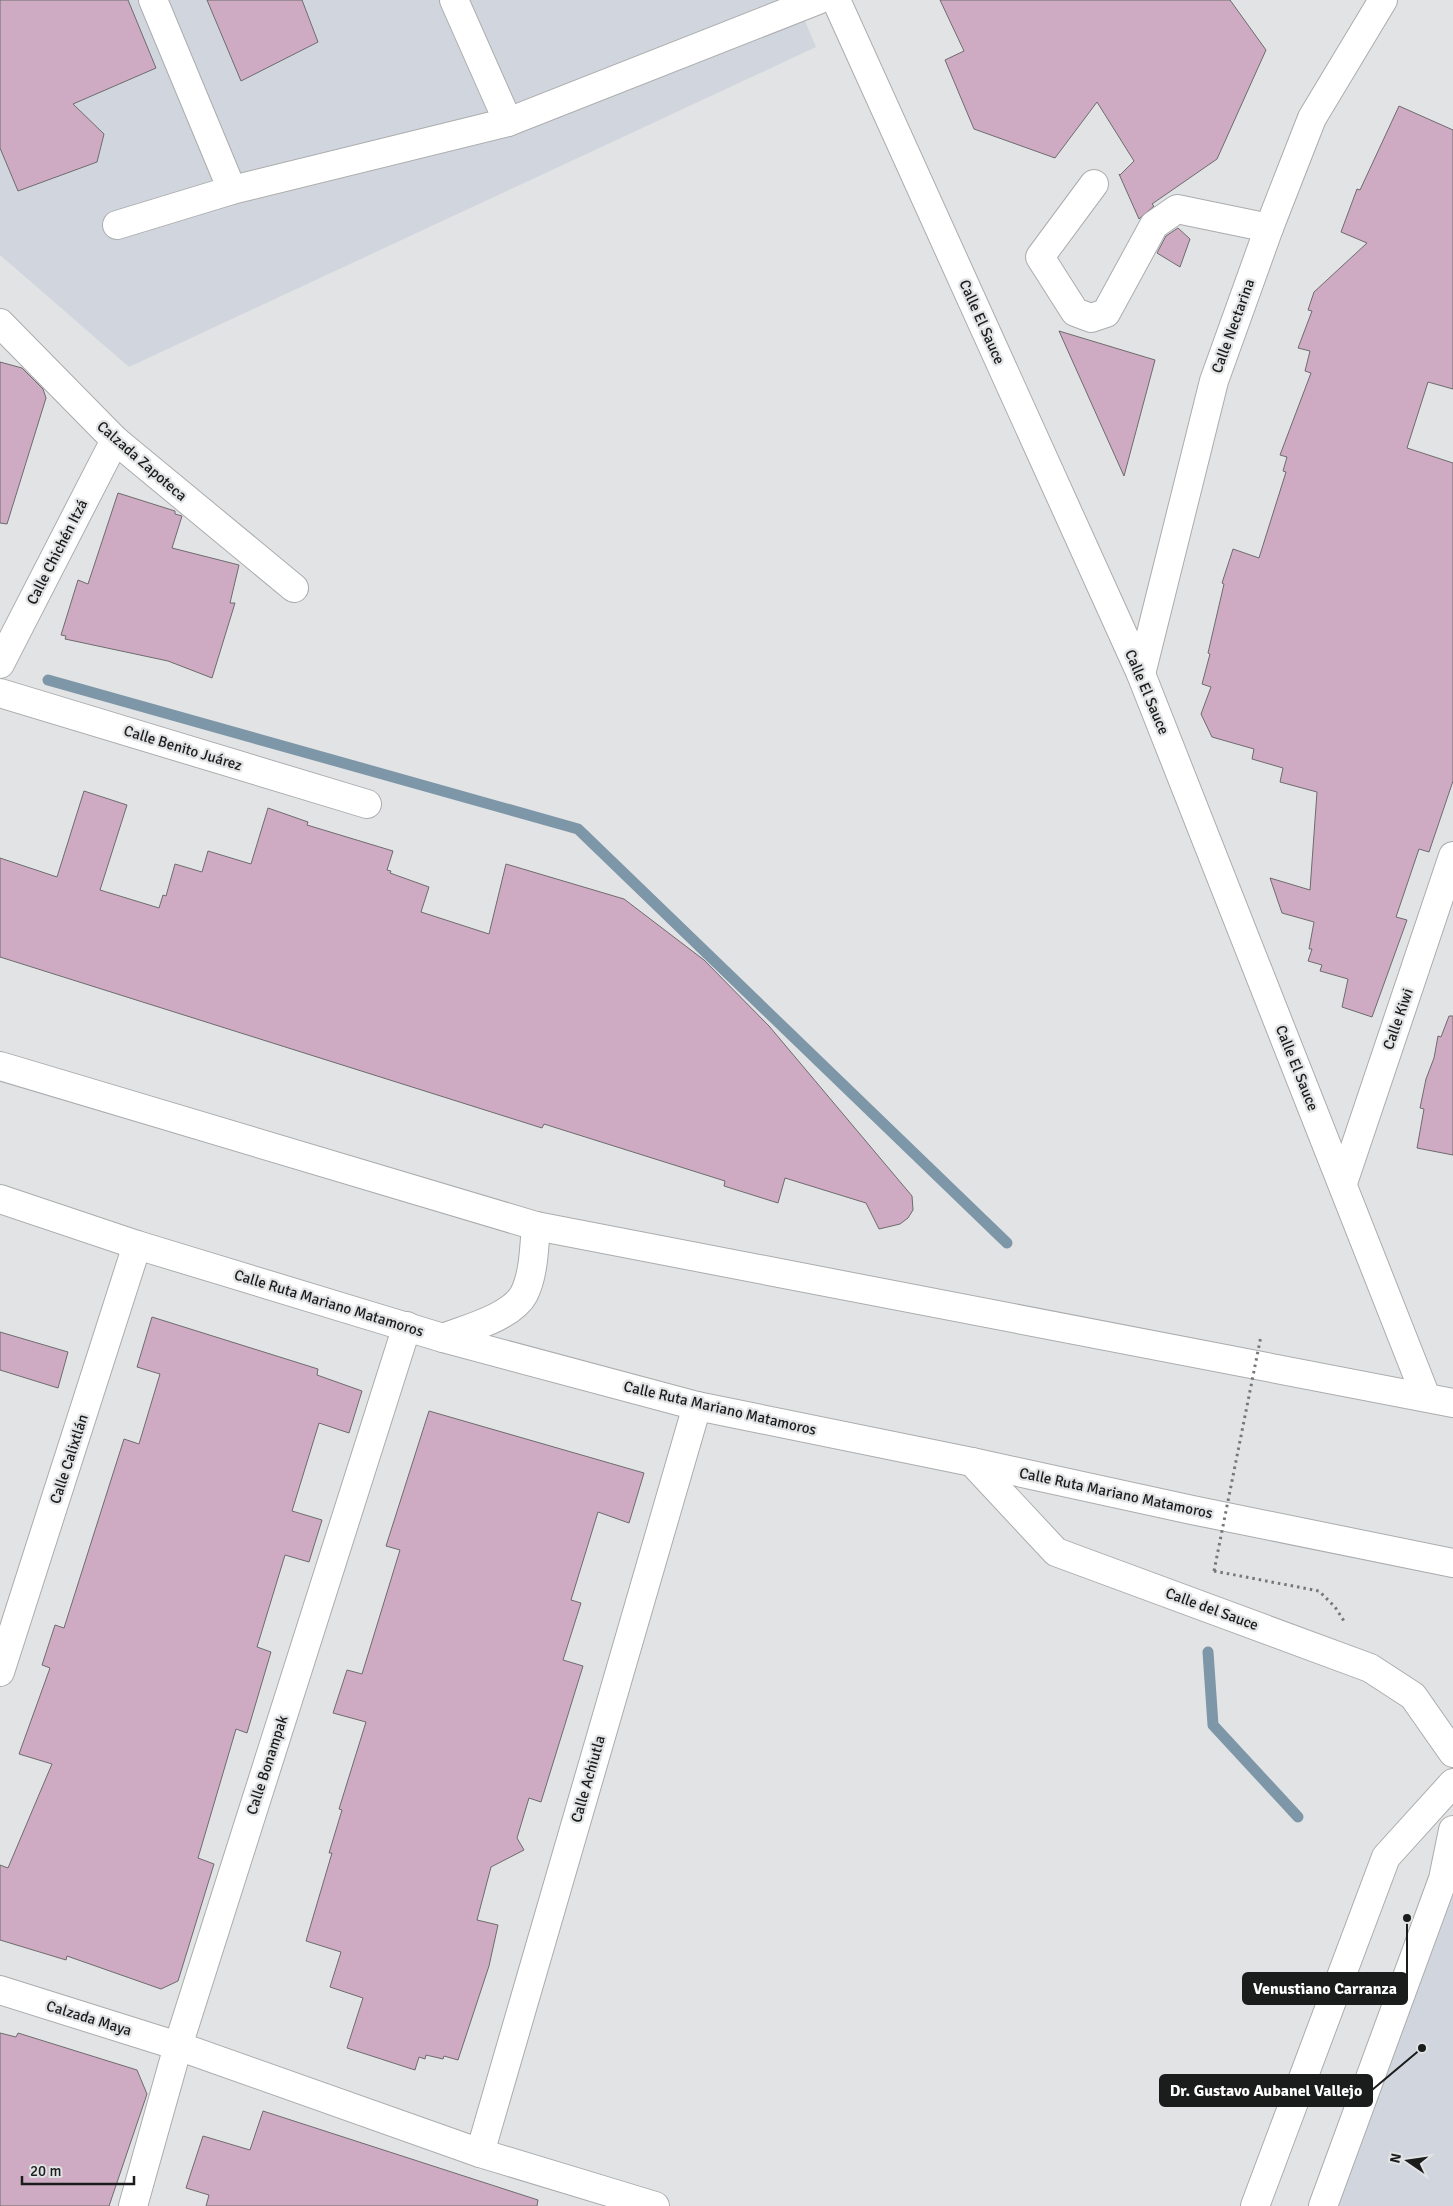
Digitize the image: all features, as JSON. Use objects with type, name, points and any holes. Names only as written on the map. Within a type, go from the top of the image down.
[{"type":"street","points":[[153,0],[232,190]]},
{"type":"street","points":[[454,0],[508,122]]},
{"type":"street","points":[[117,225],[232,190],[508,122],[818,0]]},
{"type":"street","name":"Calle El Sauce","points":[[836,0],[1141,674],[1426,1397]]},
{"type":"street","name":"Calle Nectarina","points":[[1141,674],[1214,381],[1269,228],[1312,118],[1383,0]]},
{"type":"street","points":[[1094,184],[1040,257],[1075,312],[1091,318],[1106,312],[1154,225],[1177,209],[1269,228]]},
{"type":"street","name":"Calzada Zapoteca","points":[[0,324],[115,440],[294,588]]},
{"type":"street","name":"Calle Chichén Itzá","points":[[0,664],[115,440]]},
{"type":"street","name":"Calle Benito Juárez","points":[[0,693],[367,804]]},
{"type":"street","name":"Calle Kiwi","points":[[1343,1183],[1453,856]]},
{"type":"street","points":[[0,1066],[536,1226],[1453,1403]]},
{"type":"street","name":"Calle Ruta Mariano Matamoros","points":[[0,1199],[137,1245],[443,1338],[697,1406],[1453,1563]]},
{"type":"street","points":[[443,1338],[493,1319],[509,1309],[524,1296],[530,1275],[536,1226]]},
{"type":"street","name":"Calle Calixtlán","points":[[0,1672],[137,1245]]},
{"type":"street","name":"Calle Bonampak","points":[[133,2206],[178,2046],[407,1326]]},
{"type":"street","name":"Calle Achiutla","points":[[480,2153],[697,1406]]},
{"type":"street","name":"Calle del Sauce","points":[[972,1462],[1056,1552],[1353,1660],[1370,1668],[1413,1696],[1453,1753]]},
{"type":"street","points":[[1256,2206],[1386,1857],[1453,1783]]},
{"type":"street","points":[[1323,2206],[1443,1879],[1453,1830]]},
{"type":"street","name":"Calzada Maya","points":[[0,1990],[178,2046],[480,2153],[655,2206]]},
{"type":"path","points":[[1261,1336],[1214,1571],[1319,1590],[1335,1607],[1347,1626],[1353,1660]]},
{"type":"shaded area","points":[[0,0],[796,0],[816,47],[129,367],[0,255]]},
{"type":"shaded area","points":[[1453,1889],[1453,2206],[1329,2206]]},
{"type":"building","points":[[0,0],[128,0],[156,68],[73,104],[104,134],[97,162],[18,191],[0,148]]},
{"type":"building","points":[[207,0],[302,0],[318,42],[241,81]]},
{"type":"building","points":[[940,0],[1230,0],[1266,50],[1217,159],[1152,204],[1154,206],[1139,219],[1119,174],[1134,161],[1097,102],[1055,158],[974,129],[945,60],[964,51]]},
{"type":"building","points":[[1399,106],[1453,130],[1453,389],[1428,382],[1407,448],[1453,463],[1453,781],[1429,852],[1419,849],[1396,917],[1407,920],[1372,1017],[1342,1007],[1348,979],[1320,971],[1322,965],[1308,961],[1312,949],[1309,949],[1314,922],[1282,913],[1270,878],[1310,890],[1317,792],[1280,782],[1283,768],[1252,759],[1254,749],[1212,737],[1201,714],[1211,687],[1202,684],[1210,654],[1208,653],[1224,584],[1222,583],[1233,549],[1259,558],[1286,472],[1283,471],[1287,457],[1280,455],[1311,373],[1305,371],[1310,351],[1298,348],[1312,311],[1308,310],[1314,292],[1367,243],[1341,232],[1357,189],[1360,190]]},
{"type":"building","points":[[1178,228],[1190,239],[1180,267],[1157,253],[1166,236]]},
{"type":"building","points":[[1059,331],[1155,360],[1124,476]]},
{"type":"building","points":[[0,362],[22,368],[43,389],[46,398],[7,524],[0,523]]},
{"type":"building","points":[[118,493],[175,511],[175,514],[182,516],[172,548],[239,565],[230,603],[235,603],[212,678],[168,661],[65,639],[66,636],[61,635],[78,580],[88,584]]},
{"type":"building","points":[[84,791],[127,805],[100,890],[159,908],[163,895],[166,896],[175,864],[202,872],[208,851],[251,864],[268,808],[308,822],[307,825],[393,851],[387,870],[391,871],[390,873],[429,887],[421,912],[489,934],[506,864],[624,899],[704,960],[769,1026],[912,1196],[913,1210],[908,1218],[900,1224],[879,1229],[866,1203],[785,1178],[778,1203],[724,1186],[725,1181],[544,1124],[542,1128],[0,957],[0,858],[57,877]]},
{"type":"building","points":[[1449,1016],[1453,1016],[1453,1155],[1417,1148],[1424,1109],[1420,1108],[1426,1079],[1434,1058],[1438,1036],[1441,1037]]},
{"type":"building","points":[[152,1317],[318,1369],[317,1375],[362,1391],[349,1433],[319,1423],[292,1511],[322,1520],[309,1562],[285,1555],[257,1647],[271,1652],[247,1733],[236,1729],[198,1858],[214,1864],[178,1981],[161,1989],[67,1956],[66,1960],[0,1940],[0,1865],[8,1868],[52,1764],[19,1754],[50,1668],[42,1665],[55,1625],[64,1628],[124,1439],[139,1444],[160,1374],[137,1367]]},
{"type":"building","points":[[0,1332],[68,1352],[58,1388],[0,1370]]},
{"type":"building","points":[[429,1411],[644,1473],[629,1523],[598,1512],[571,1600],[581,1603],[563,1660],[583,1666],[541,1802],[529,1798],[517,1838],[524,1850],[491,1867],[477,1920],[498,1925],[489,1966],[458,2060],[444,2056],[443,2059],[426,2055],[425,2059],[419,2057],[415,2070],[347,2048],[363,1998],[330,1987],[341,1952],[306,1941],[332,1853],[329,1853],[342,1810],[339,1809],[366,1722],[333,1713],[347,1670],[362,1674],[400,1550],[386,1546]]},
{"type":"building","points":[[0,2033],[16,2037],[18,2033],[137,2070],[147,2094],[109,2206],[0,2206]]},
{"type":"building","points":[[263,2111],[538,2200],[537,2206],[206,2206],[209,2195],[186,2188],[203,2136],[250,2150]]},
{"type":"waterway","points":[[48,680],[578,829],[1007,1243]]},
{"type":"waterway","points":[[1208,1652],[1213,1725],[1298,1817]]},
{"type":"place","name":"Venustiano Carranza","points":[[1407,1918]]},
{"type":"place","name":"Dr. Gustavo Aubanel Vallejo","points":[[1422,2048]]}]
